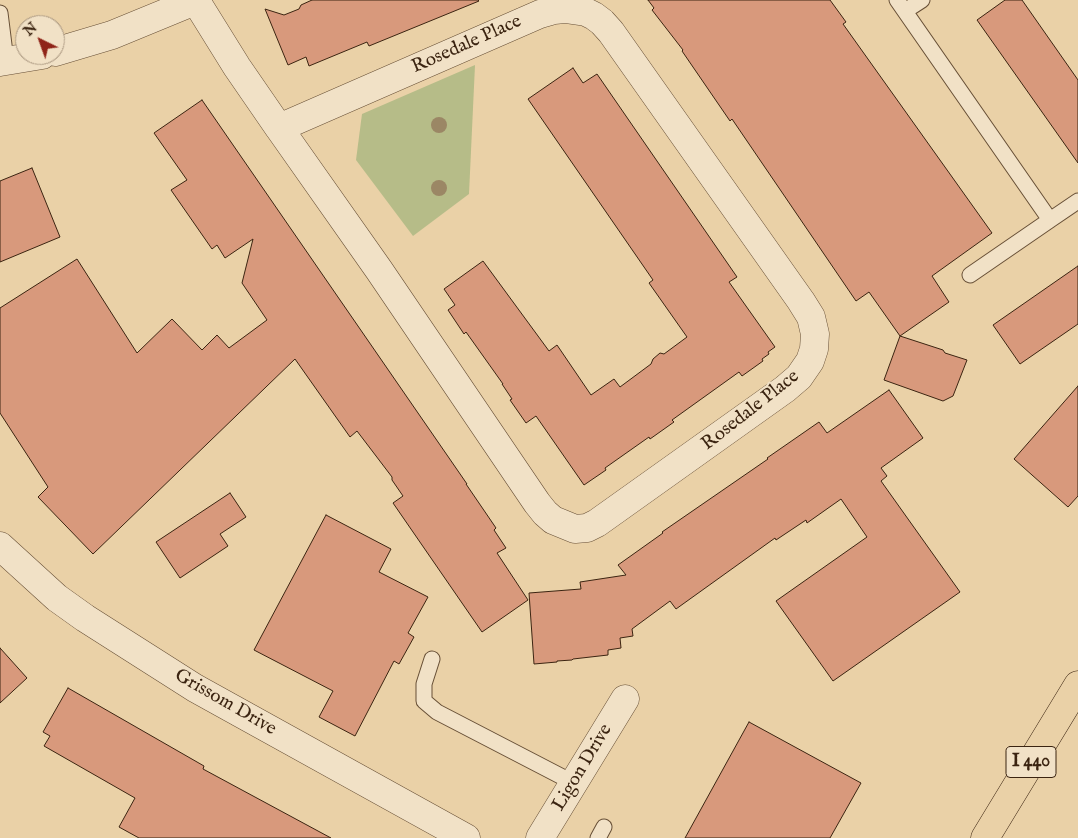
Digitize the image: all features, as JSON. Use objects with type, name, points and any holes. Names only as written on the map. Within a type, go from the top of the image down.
[{"type":"highway","name":"I 440","points":[[985,838],[1078,686]]},
{"type":"street","points":[[65,49],[112,36],[196,0]]},
{"type":"street","name":"Rosedale Place","points":[[196,0],[237,67],[537,503],[554,520],[576,529],[587,528],[597,524],[784,389],[799,377],[812,356],[815,330],[811,317],[801,301],[611,32],[602,22],[586,12],[565,9],[540,14],[279,128]]},
{"type":"street","name":"Grissom Drive","points":[[0,546],[56,598],[195,688],[466,838]]},
{"type":"street","name":"Ligon Drive","points":[[540,838],[625,699]]},
{"type":"lane","points":[[922,0],[901,6],[1050,220]]},
{"type":"lane","points":[[0,13],[3,61]]},
{"type":"lane","points":[[970,275],[1078,201]]},
{"type":"lane","points":[[432,659],[424,684],[424,701],[437,712],[574,783]]},
{"type":"green space","points":[[475,65],[469,194],[413,236],[356,160],[362,114]]},
{"type":"building","points":[[312,0],[479,1],[369,46],[367,42],[309,66],[306,57],[288,65],[265,9],[284,15],[299,9],[301,5]]},
{"type":"building","points":[[648,0],[830,0],[846,22],[843,24],[992,233],[932,276],[949,302],[900,336],[869,292],[856,301],[732,119],[730,121],[683,50],[652,10],[654,8]]},
{"type":"building","points":[[1005,0],[1022,0],[1078,80],[1078,163],[977,20]]},
{"type":"building","points":[[573,68],[583,83],[597,74],[737,277],[729,282],[775,347],[762,359],[763,361],[742,376],[739,372],[672,420],[674,422],[650,439],[649,437],[584,485],[536,416],[526,423],[510,400],[512,399],[503,384],[448,310],[455,305],[444,289],[483,261],[549,351],[557,345],[591,395],[614,379],[620,387],[651,364],[653,359],[660,353],[664,354],[687,337],[649,283],[653,280],[528,99]]},
{"type":"building","points":[[202,100],[496,528],[494,530],[506,548],[497,553],[528,600],[482,632],[393,503],[403,496],[392,480],[392,477],[357,431],[350,437],[295,359],[93,554],[38,497],[48,487],[0,413],[0,308],[77,259],[137,353],[172,319],[202,350],[217,335],[229,348],[267,320],[242,283],[253,239],[225,258],[217,245],[212,249],[171,190],[187,180],[154,133]]},
{"type":"building","points":[[32,168],[60,237],[0,262],[0,181]]},
{"type":"building","points":[[1078,266],[1078,324],[1020,364],[993,325]]},
{"type":"building","points":[[900,336],[967,360],[953,396],[943,401],[884,380]]},
{"type":"building","points":[[1078,386],[1078,496],[1068,507],[1014,459]]},
{"type":"building","points":[[889,390],[923,438],[881,468],[887,476],[881,481],[960,592],[833,681],[776,601],[867,537],[841,499],[807,523],[806,520],[776,540],[775,538],[676,609],[670,601],[632,629],[633,636],[620,638],[621,648],[608,650],[608,655],[534,664],[529,593],[581,589],[580,582],[626,575],[618,565],[767,458],[819,422],[827,433]]},
{"type":"building","points":[[230,493],[246,517],[220,534],[228,546],[180,578],[156,542]]},
{"type":"building","points":[[326,515],[391,549],[379,572],[428,597],[408,633],[414,637],[399,664],[394,661],[355,736],[319,717],[333,691],[254,650]]},
{"type":"building","points":[[0,648],[27,678],[0,703]]},
{"type":"building","points":[[68,688],[204,766],[203,769],[331,838],[139,838],[119,827],[135,798],[44,746],[50,736],[43,732]]},
{"type":"building","points":[[749,722],[861,783],[830,838],[685,838]]}]
